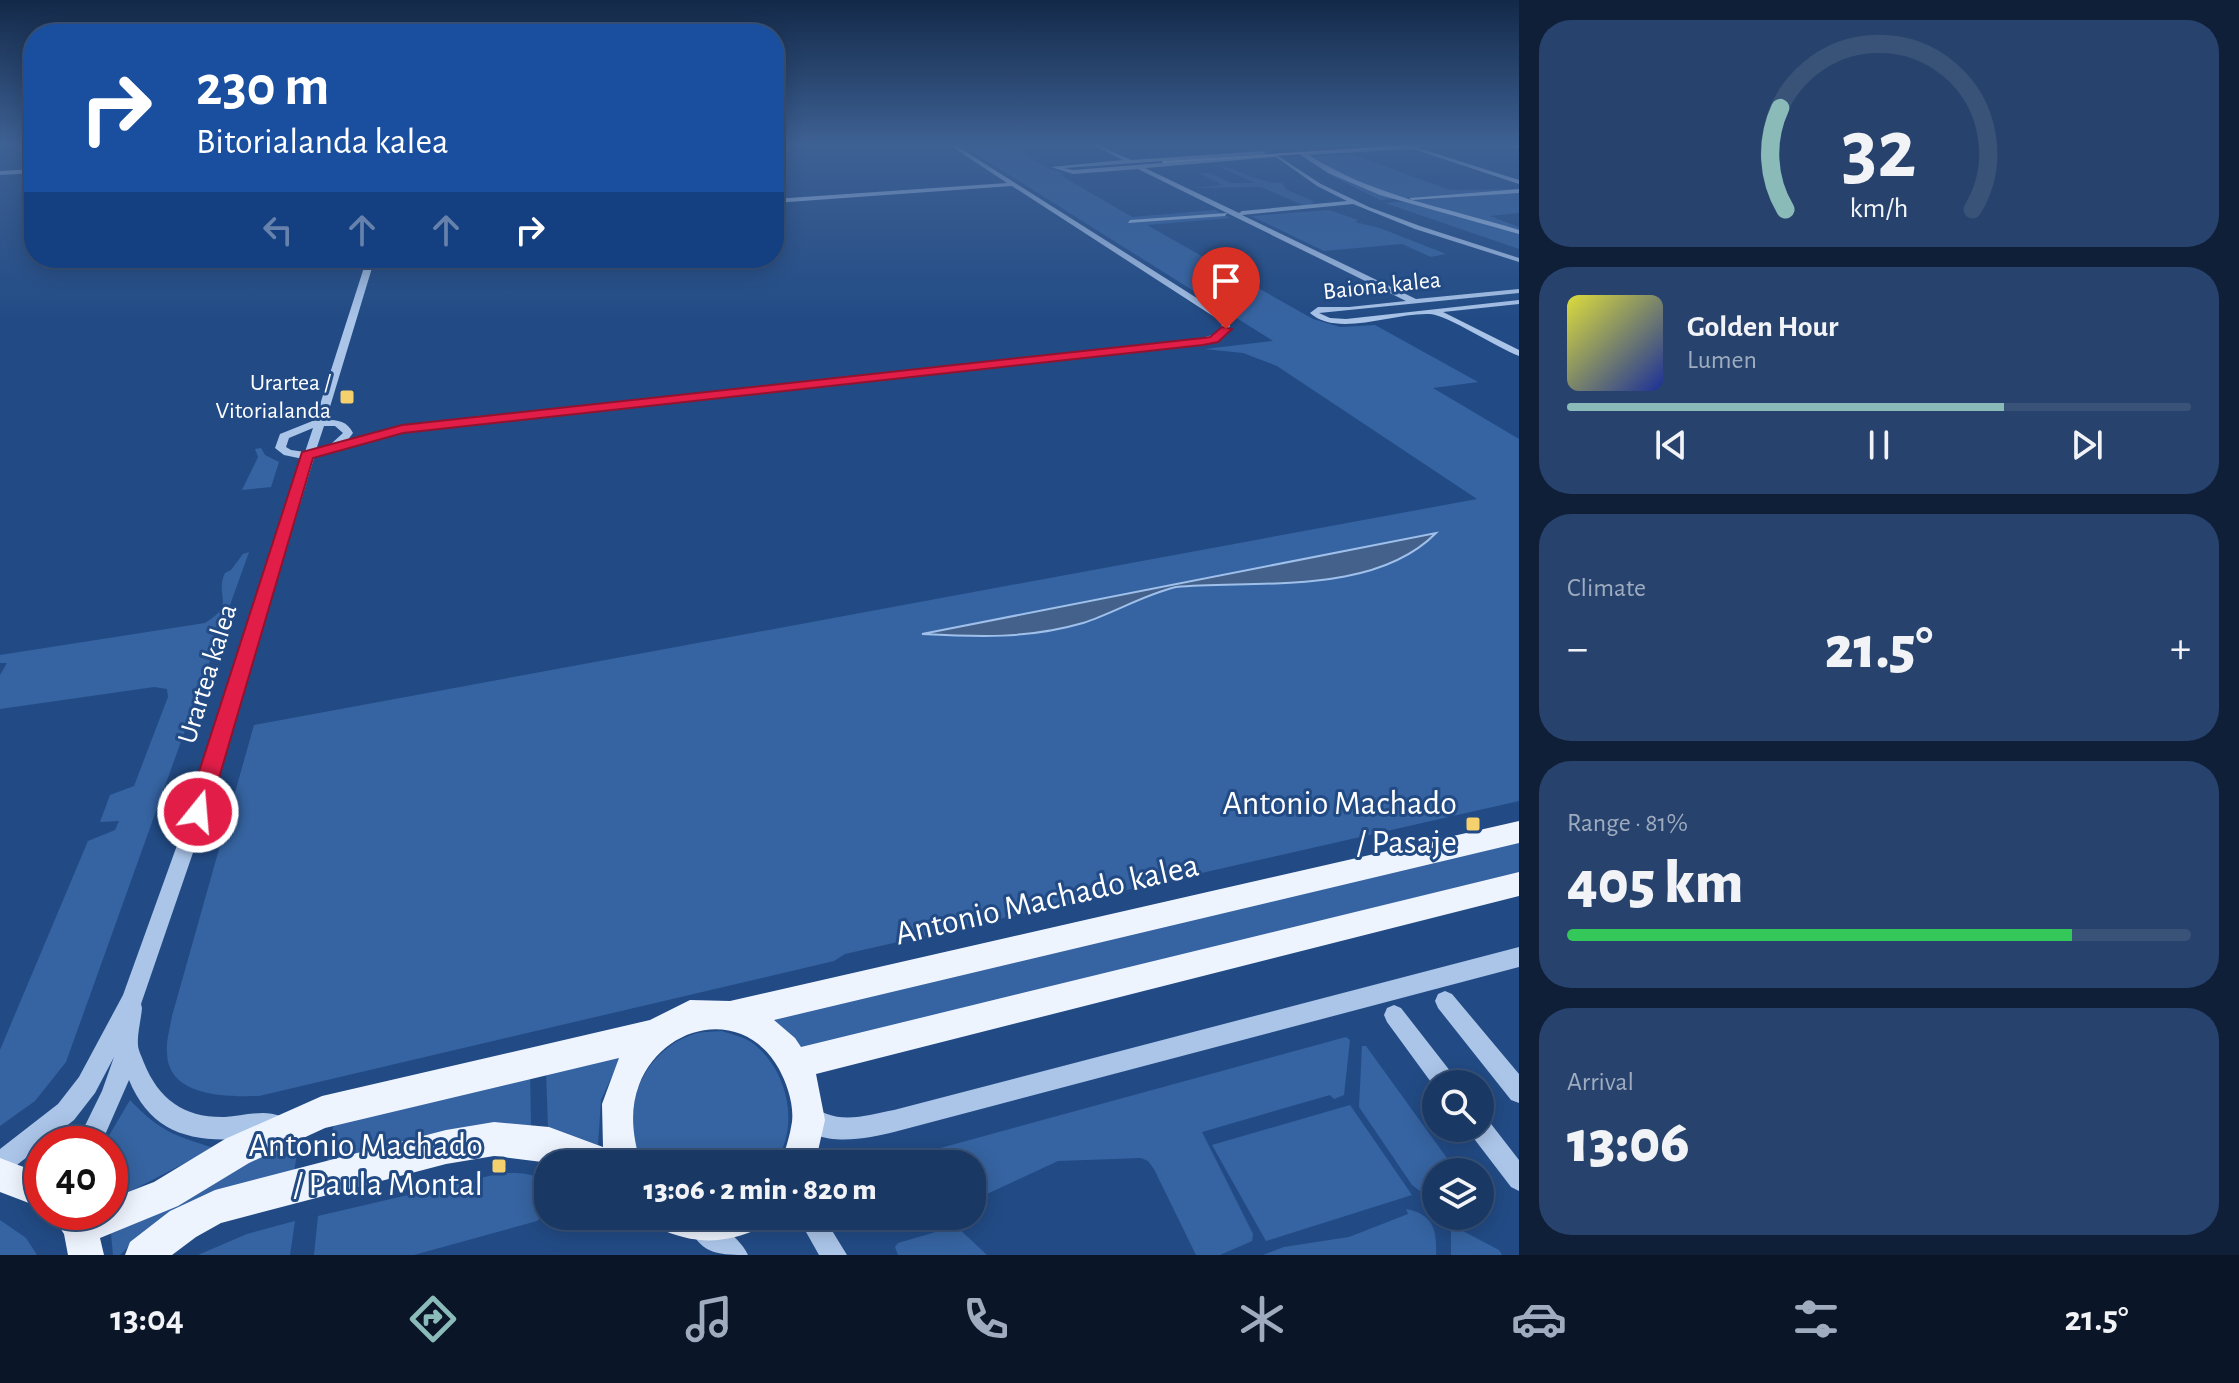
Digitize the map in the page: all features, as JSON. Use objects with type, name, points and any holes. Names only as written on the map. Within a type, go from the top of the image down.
[{"type":"main road","name":"Antonio Machado kalea","points":[[657,1034],[694,1015],[734,1014],[1519,832]]},
{"type":"main road","points":[[797,1063],[1519,884]]},
{"type":"main road","points":[[734,1014],[759,1023],[780,1040],[797,1063],[808,1097],[809,1117],[802,1150]]},
{"type":"main road","points":[[78,1231],[166,1194],[237,1151],[322,1112],[657,1034]]},
{"type":"main road","points":[[619,1150],[616,1114],[623,1083],[637,1056],[657,1034]]},
{"type":"main road","points":[[143,1255],[183,1224],[215,1207],[248,1196],[446,1147],[494,1139],[549,1144],[565,1150]]},
{"type":"main road","points":[[0,1175],[24,1184]]},
{"type":"street","points":[[402,429],[317,423],[293,430],[280,442],[280,448],[285,452],[307,455],[402,429],[1203,341],[1214,339],[1226,329],[1219,316],[1045,205]]},
{"type":"street","points":[[1217,205],[1415,302]]},
{"type":"street","points":[[1242,213],[1333,205]]},
{"type":"street","points":[[1363,205],[1519,258]]},
{"type":"street","points":[[1372,205],[1519,258]]},
{"type":"street","points":[[1419,205],[1519,232]]},
{"type":"street","points":[[1130,222],[1225,214]]},
{"type":"street","name":"Urartea kalea","points":[[0,1164],[66,1112],[87,1085],[132,1000],[198,812],[368,268]]},
{"type":"street","name":"Baiona kalea","points":[[1519,291],[1349,309],[1318,309],[1314,313],[1325,320],[1347,323],[1367,318],[1519,302]]},
{"type":"street","points":[[1434,311],[1519,353]]},
{"type":"street","points":[[333,448],[348,433],[345,427],[337,423]]},
{"type":"street","points":[[809,1117],[829,1128],[841,1130],[882,1124],[1519,957]]},
{"type":"street","name":"Urartea kalea","points":[[98,1126],[108,1109],[129,1051],[132,1000]]},
{"type":"street","points":[[1445,1001],[1519,1092]]},
{"type":"street","points":[[1394,1015],[1435,1070]]},
{"type":"street","points":[[129,1051],[136,1076],[150,1098],[166,1116],[196,1128],[241,1128],[304,1120]]},
{"type":"street","points":[[1491,1142],[1519,1179]]},
{"type":"street","points":[[698,1230],[735,1255]]},
{"type":"street","points":[[818,1230],[834,1255]]},
{"type":"shaded area","points":[[1056,205],[1111,205],[1132,217],[1215,210],[1230,218],[1147,225],[1313,319],[1340,327],[1375,325],[1478,382],[1433,388],[1519,439],[1519,801],[845,954],[834,961],[259,1096],[231,1096],[201,1091],[177,1078],[170,1068],[167,1053],[172,1016],[254,725],[1477,499],[1277,366],[1243,353],[1205,349],[1273,341]]},
{"type":"shaded area","points":[[1390,205],[1519,205],[1519,213],[1490,216],[1519,227],[1519,249]]},
{"type":"shaded area","points":[[1329,210],[1446,254],[1431,257],[1402,244],[1324,251],[1251,216]]},
{"type":"shaded area","points":[[261,448],[265,455],[279,462],[271,487],[242,490],[258,457],[255,449]]},
{"type":"shaded area","points":[[1436,533],[1410,553],[1380,567],[1348,576],[1313,581],[1176,587],[1083,623],[1043,632],[983,636],[922,634]]},
{"type":"shaded area","points":[[249,552],[66,1062],[35,1101],[0,1126],[0,1050],[88,841],[115,830],[119,821],[100,822],[110,795],[134,786],[168,697],[167,689],[154,687],[0,709],[0,675],[7,663],[0,663],[0,655],[205,623],[215,616],[222,605],[225,573],[243,554]]},
{"type":"shaded area","points":[[1519,839],[1519,872],[799,1049],[770,1018]]},
{"type":"shaded area","points":[[722,1031],[741,1037],[764,1053],[774,1067],[782,1082],[788,1116],[781,1150],[636,1150],[631,1118],[644,1074],[664,1051],[698,1033]]},
{"type":"shaded area","points":[[1346,1037],[1350,1040],[1344,1095],[1334,1099],[1330,1095],[1202,1132],[1253,1234],[1252,1241],[1220,1255],[1196,1255],[1154,1169],[1141,1158],[1058,1161],[986,1194],[986,1150],[933,1150]]},
{"type":"shaded area","points":[[1362,1046],[1366,1046],[1422,1124],[1422,1142],[1435,1142],[1447,1158],[1422,1158],[1422,1192],[1412,1185],[1359,1107]]},
{"type":"shaded area","points":[[621,1057],[601,1100],[598,1145],[548,1127],[546,1070]]},
{"type":"shaded area","points":[[530,1074],[531,1126],[327,1163],[334,1122]]},
{"type":"shaded area","points":[[130,1100],[168,1131],[214,1148],[128,1192],[128,1126],[115,1126]]},
{"type":"shaded area","points":[[1350,1105],[1412,1195],[1266,1241],[1212,1145]]},
{"type":"shaded area","points":[[300,1135],[294,1172],[134,1241],[120,1255],[113,1255],[111,1233],[128,1230],[128,1224]]},
{"type":"shaded area","points":[[502,1173],[534,1176],[534,1222],[414,1255],[314,1255],[318,1216]]},
{"type":"shaded area","points":[[1406,1209],[1422,1214],[1422,1230],[1434,1230],[1436,1255],[1263,1255],[1284,1247],[1349,1237],[1408,1214]]},
{"type":"shaded area","points":[[0,1220],[26,1238],[37,1255],[0,1255]]},
{"type":"shaded area","points":[[295,1221],[290,1255],[198,1255],[247,1234]]},
{"type":"shaded area","points":[[942,1230],[960,1230],[987,1255],[898,1255],[895,1247],[898,1243]]},
{"type":"shaded area","points":[[1451,1230],[1461,1230],[1499,1250],[1502,1255],[1451,1255]]},
{"type":"place","name":"Urartea / Vitorialanda","points":[[347,397]]},
{"type":"place","name":"Antonio Machado / Pasaje","points":[[1473,824]]},
{"type":"place","name":"Antonio Machado / Paula Montal","points":[[499,1166]]},
{"type":"route","points":[[198,812],[307,455],[402,429],[1203,341],[1223,335],[1226,329]]}]
